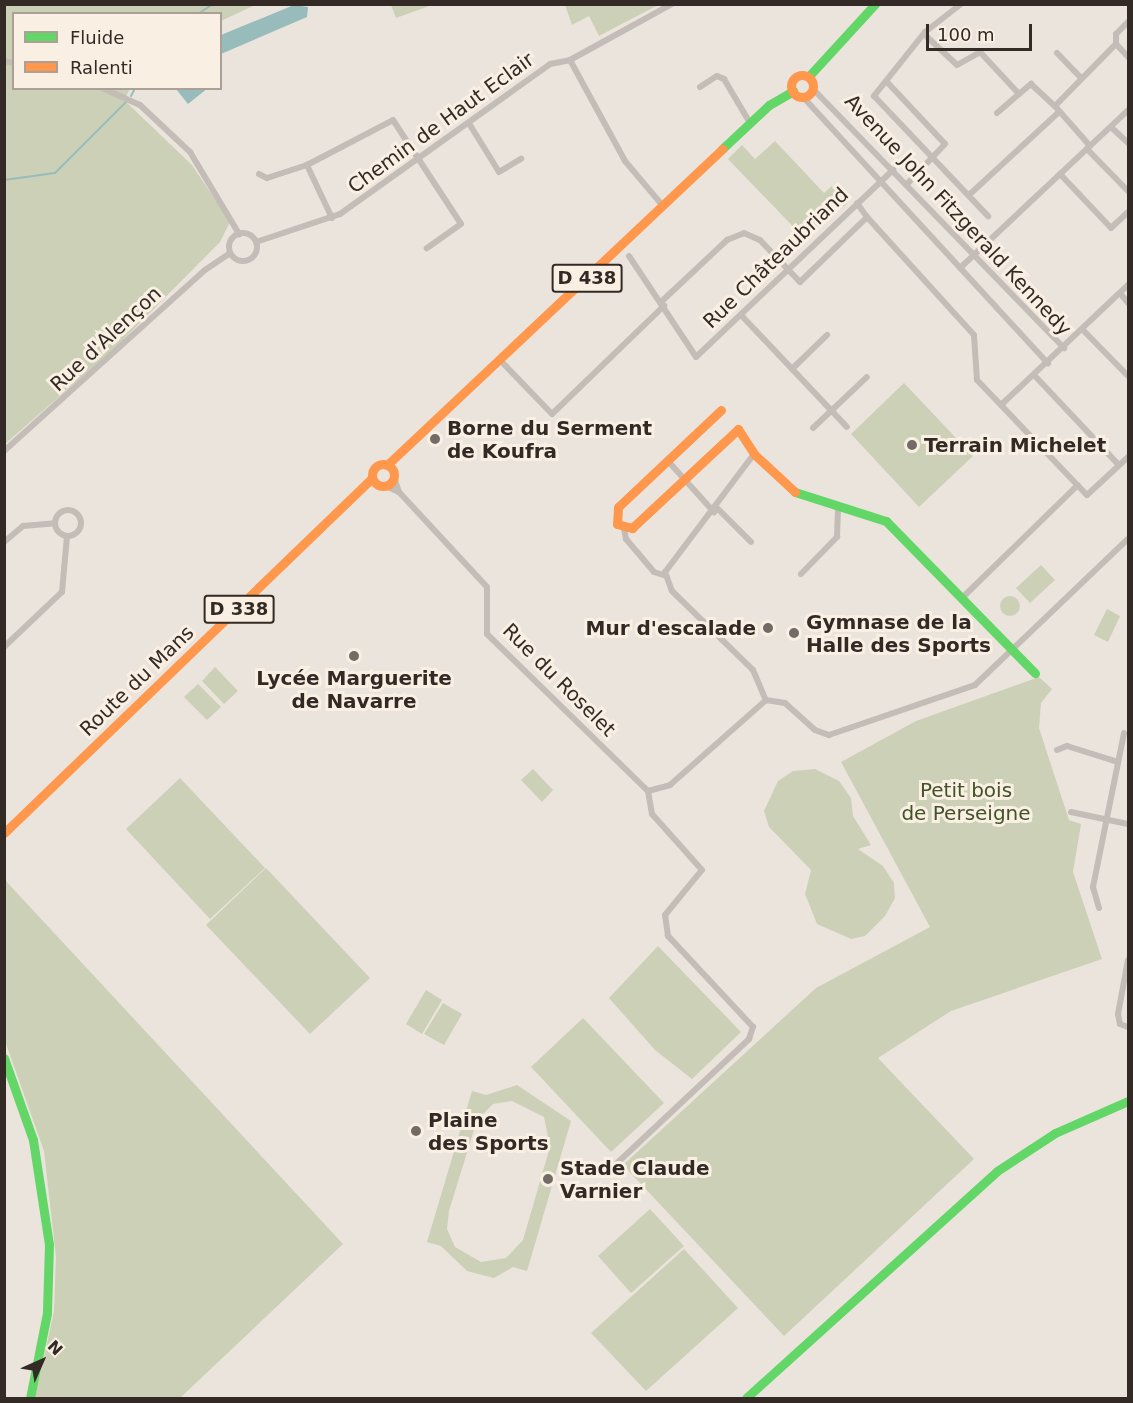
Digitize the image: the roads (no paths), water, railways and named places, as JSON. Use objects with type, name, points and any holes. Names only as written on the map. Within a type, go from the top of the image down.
[{"type":"main road","points":[[809,76],[813,89],[803,97],[793,91],[796,76],[809,76],[875,4]]},
{"type":"main road","name":"D 438","points":[[391,471],[405,452],[750,123],[793,91]]},
{"type":"main road","points":[[721,410],[618,507],[620,526],[632,528],[738,429],[754,454],[801,497],[838,508],[874,513],[1012,653],[1035,673]]},
{"type":"main road","points":[[377,466],[391,471],[379,483],[377,466]]},
{"type":"main road","name":"Route du Mans","points":[[4,833],[348,506],[379,483]]},
{"type":"main road","points":[[4,1058],[22,1107],[42,1175],[49,1244],[47,1313],[30,1398]]},
{"type":"main road","points":[[4,1067],[22,1107]]},
{"type":"main road","points":[[746,1398],[997,1171],[1055,1133],[1128,1101]]},
{"type":"street","name":"Chemin de Haut Eclair","points":[[256,242],[332,218],[422,159],[550,64],[570,60],[672,4]]},
{"type":"street","points":[[961,4],[924,34],[888,83],[874,96],[988,216]]},
{"type":"street","points":[[1128,22],[1116,34],[1116,44],[1128,57]]},
{"type":"street","points":[[924,34],[957,65],[980,52],[1019,94]]},
{"type":"street","points":[[969,195],[1057,110],[1081,78],[1116,44]]},
{"type":"street","points":[[1057,53],[1081,78]]},
{"type":"street","points":[[570,60],[625,161],[664,206]]},
{"type":"street","points":[[700,87],[717,76],[724,79],[750,123]]},
{"type":"street","points":[[888,83],[945,144],[908,184]]},
{"type":"street","points":[[997,113],[1031,84],[1057,110],[1128,191]]},
{"type":"street","name":"Avenue John Fitzgerald Kennedy","points":[[803,97],[879,184],[1048,363],[1064,348],[908,184],[813,89]]},
{"type":"street","points":[[106,90],[140,105],[190,152],[239,234],[256,242],[248,260],[230,253],[230,241],[239,234]]},
{"type":"street","points":[[960,268],[1128,110]]},
{"type":"street","points":[[259,174],[267,178],[307,165],[386,121],[399,124],[461,224],[427,248]]},
{"type":"street","points":[[470,125],[499,172],[521,159]]},
{"type":"street","points":[[1111,127],[1128,143]]},
{"type":"street","points":[[307,165],[332,218]]},
{"type":"street","name":"Rue Châteaubriand","points":[[662,304],[696,357],[893,170]]},
{"type":"street","points":[[1060,174],[1111,228],[1128,212]]},
{"type":"street","points":[[857,203],[867,218],[974,335],[977,380],[1087,495],[1117,463],[1128,457]]},
{"type":"street","points":[[500,360],[552,414],[735,235],[760,240],[800,282],[867,218]]},
{"type":"street","name":"Rue d'Alençon","points":[[4,451],[205,270],[230,253]]},
{"type":"street","points":[[629,256],[662,304]]},
{"type":"street","points":[[1064,348],[1128,285]]},
{"type":"street","points":[[1120,293],[1128,303]]},
{"type":"street","points":[[741,315],[847,427]]},
{"type":"street","points":[[1083,330],[1128,376]]},
{"type":"street","points":[[792,369],[827,335]]},
{"type":"street","points":[[1001,405],[1048,363]]},
{"type":"street","points":[[1035,376],[1117,463]]},
{"type":"street","points":[[813,428],[867,377]]},
{"type":"street","points":[[666,576],[716,510],[754,454]]},
{"type":"street","points":[[668,461],[751,542]]},
{"type":"street","name":"Rue du Roselet","points":[[391,471],[399,492],[487,587],[488,634],[648,791]]},
{"type":"street","name":"Rue du Roselet","points":[[379,483],[399,492]]},
{"type":"street","points":[[961,599],[1078,485]]},
{"type":"street","points":[[801,574],[837,537],[838,508]]},
{"type":"street","points":[[4,542],[23,526],[55,523],[64,510],[78,513],[81,526],[67,536]]},
{"type":"street","points":[[4,647],[62,592],[67,536],[55,523]]},
{"type":"street","points":[[620,526],[626,539],[654,572],[666,576],[672,591],[753,670],[766,700]]},
{"type":"street","points":[[615,1165],[749,1038],[753,1027],[668,936],[665,915],[702,870],[652,814],[648,791],[670,785],[766,700],[784,702],[823,734],[838,733],[975,686],[1012,653],[1128,539]]},
{"type":"street","points":[[1099,908],[1093,887],[1124,733]]},
{"type":"street","points":[[1057,750],[1067,746],[1118,762]]},
{"type":"street","points":[[1071,812],[1128,824]]},
{"type":"street","points":[[1128,960],[1120,1024],[1128,1027]]},
{"type":"water","points":[[294,5],[308,7],[307,17],[222,54],[222,35]]},
{"type":"water","points":[[177,90],[206,90],[188,104]]},
{"type":"waterway","points":[[201,12],[213,4]]},
{"type":"waterway","points":[[131,96],[134,90]]},
{"type":"waterway","points":[[4,180],[55,173],[127,101]]},
{"type":"place","name":"Borne du Serment de Koufra","points":[[435,439]]},
{"type":"place","name":"Terrain Michelet","points":[[912,445]]},
{"type":"place","name":"Mur d'escalade","points":[[768,628]]},
{"type":"place","name":"Gymnase de la Halle des Sports","points":[[794,633]]},
{"type":"place","name":"Lycée Marguerite de Navarre","points":[[354,656]]},
{"type":"place","name":"Plaine des Sports","points":[[416,1131]]},
{"type":"place","name":"Stade Claude Varnier","points":[[548,1179]]},
{"type":"park label","name":"Petit bois de Perseigne","points":[[966,802]]}]
